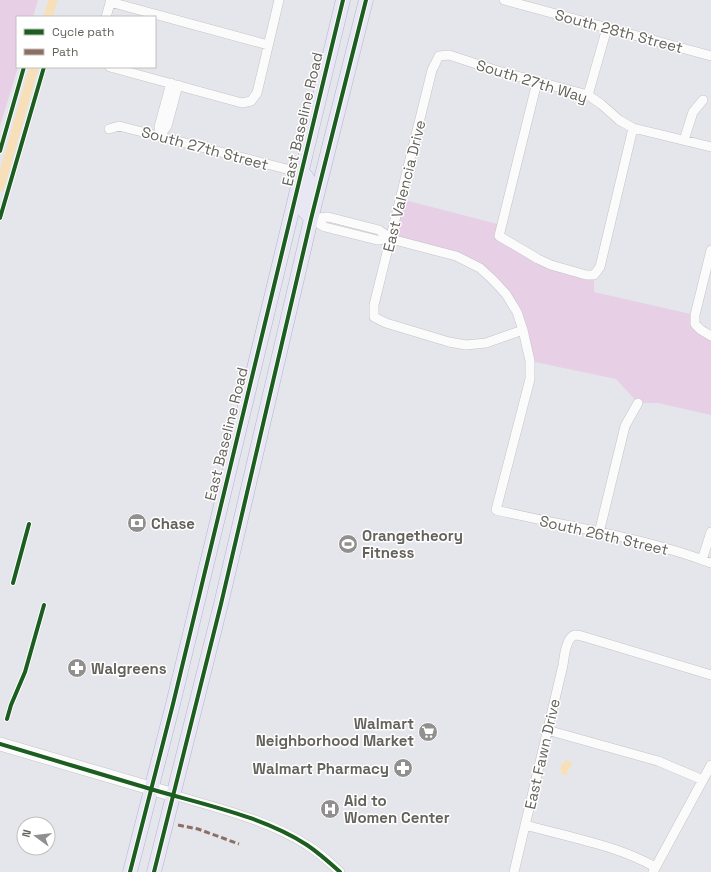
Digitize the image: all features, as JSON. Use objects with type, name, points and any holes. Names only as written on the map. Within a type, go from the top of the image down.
[{"type":"main road","name":"East Baseline Road","points":[[130,872],[211,547],[343,0]]},
{"type":"main road","points":[[154,872],[233,552],[311,219],[366,0]]},
{"type":"main road","points":[[302,173],[317,167],[327,158]]},
{"type":"main road","points":[[302,173],[307,176],[309,180],[304,208],[305,212],[311,219]]},
{"type":"main road","points":[[286,238],[298,225],[311,219]]},
{"type":"main road","points":[[251,382],[271,388]]},
{"type":"main road","points":[[211,547],[233,552]]},
{"type":"main road","points":[[0,744],[174,795]]},
{"type":"street","points":[[114,68],[242,103],[250,101],[257,93],[279,0]]},
{"type":"street","name":"South 28th Street","points":[[504,0],[536,4],[607,28],[711,56]]},
{"type":"street","points":[[536,4],[541,0]]},
{"type":"street","points":[[106,16],[110,1],[268,45]]},
{"type":"street","points":[[588,95],[607,28]]},
{"type":"street","name":"South 27th Way","points":[[439,56],[449,55],[537,82],[588,95],[602,104],[619,120],[634,128],[711,147]]},
{"type":"street","name":"East Valencia Drive","points":[[439,56],[432,70],[374,305],[374,318],[449,342],[466,345],[486,343],[523,330]]},
{"type":"street","points":[[537,82],[499,236],[538,259],[551,265],[586,275],[594,275],[600,266],[634,128]]},
{"type":"street","points":[[160,136],[159,127],[168,106],[174,84]]},
{"type":"street","points":[[684,140],[693,112],[703,100]]},
{"type":"street","name":"South 27th Street","points":[[109,129],[119,126],[302,173]]},
{"type":"street","points":[[311,219],[328,217],[379,230],[391,239],[456,256],[480,268],[506,294],[517,312],[523,330]]},
{"type":"street","points":[[711,250],[695,315],[695,324],[711,336]]},
{"type":"street","name":"South 26th Street","points":[[523,330],[530,361],[530,379],[496,510],[644,543],[707,561]]},
{"type":"street","points":[[599,533],[625,426],[638,403]]},
{"type":"street","points":[[707,561],[711,532]]},
{"type":"street","name":"East Fawn Drive","points":[[514,872],[566,646],[571,637],[576,635],[585,637],[711,675]]},
{"type":"street","points":[[547,730],[658,761],[704,780]]},
{"type":"street","points":[[525,826],[610,848],[645,862],[654,870],[711,765]]},
{"type":"street","points":[[174,795],[244,816],[281,830],[316,851],[340,872]]},
{"type":"shaded area","points":[[0,0],[38,0],[33,16],[16,16],[16,68],[18,68],[0,126]]},
{"type":"shaded area","points":[[401,199],[501,225],[499,236],[538,259],[594,275],[594,292],[695,315],[695,324],[711,336],[711,415],[658,403],[638,403],[616,379],[530,361],[517,312],[480,268],[391,239]]},
{"type":"shaded area","points":[[565,760],[572,762],[566,776],[561,774],[562,771],[560,770],[562,763],[564,764]]},
{"type":"waterway","points":[[48,16],[53,0]]},
{"type":"waterway","points":[[0,187],[34,68]]},
{"type":"marked path","points":[[178,825],[198,829],[239,844]]},
{"type":"cycle path","points":[[130,872],[173,704],[343,0]]},
{"type":"cycle path","points":[[154,872],[221,604],[311,219],[366,0]]},
{"type":"cycle path","points":[[0,151],[24,68]]},
{"type":"cycle path","points":[[0,218],[44,68]]},
{"type":"cycle path","points":[[13,583],[29,524]]},
{"type":"cycle path","points":[[7,719],[11,705],[25,672],[44,605]]},
{"type":"cycle path","points":[[0,744],[233,812],[271,826],[307,845],[340,872]]},
{"type":"place","name":"Chase","points":[[137,523]]},
{"type":"place","name":"Orangetheory Fitness","points":[[348,544]]},
{"type":"place","name":"Walgreens","points":[[77,668]]},
{"type":"place","name":"Walmart Neighborhood Market","points":[[428,732]]},
{"type":"place","name":"Walmart Pharmacy","points":[[403,768]]},
{"type":"place","name":"Aid to Women Center","points":[[330,809]]}]
